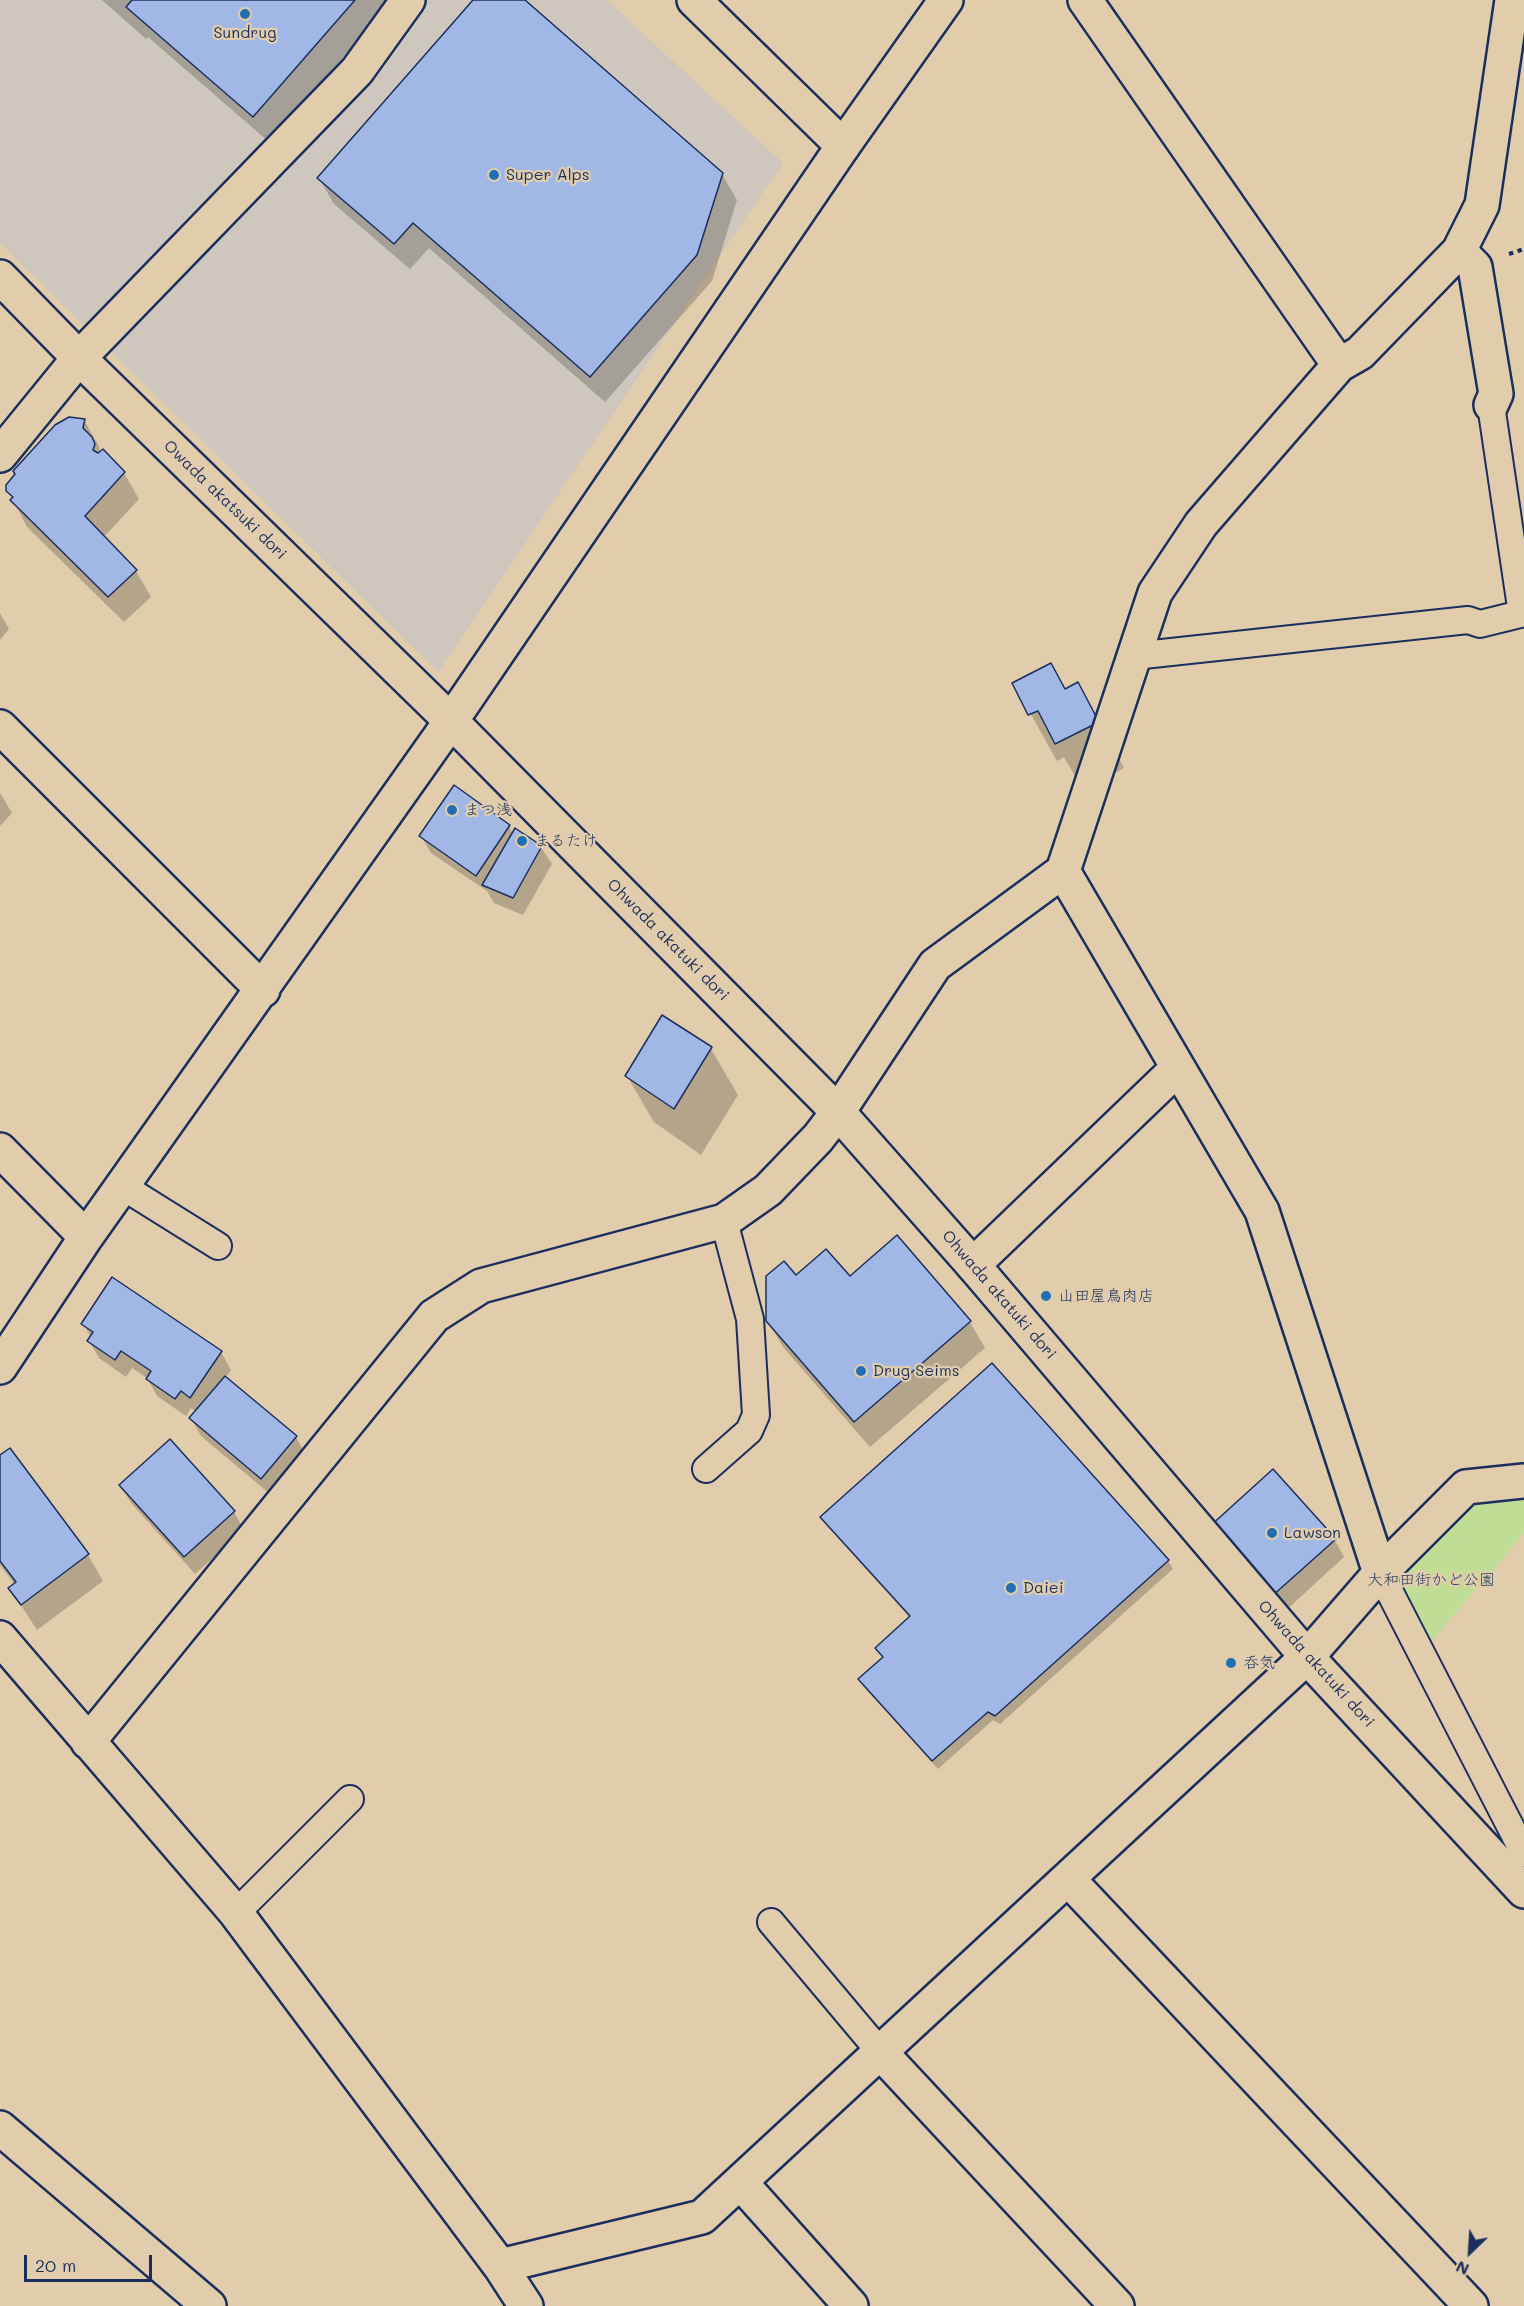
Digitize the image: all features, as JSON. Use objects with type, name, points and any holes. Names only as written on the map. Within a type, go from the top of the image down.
[{"type":"street","points":[[0,455],[79,358],[357,71],[408,0]]},
{"type":"street","points":[[694,0],[843,146]]},
{"type":"street","points":[[0,1367],[86,1237],[451,721],[843,146],[946,0]]},
{"type":"street","points":[[1085,0],[1339,365]]},
{"type":"street","points":[[88,1742],[434,1316],[481,1286],[724,1221],[768,1190],[818,1138],[838,1112],[935,964],[1063,872],[1155,593],[1201,524],[1339,365],[1360,352],[1459,252],[1482,205],[1512,0]]},
{"type":"street","points":[[1459,252],[1475,267],[1496,394],[1491,405]]},
{"type":"street","name":"Owada akatsuki dori","points":[[0,277],[79,358],[451,721]]},
{"type":"street","name":"Ohwada akatuki dori","points":[[451,721],[838,1112],[973,1265],[1307,1657],[1524,1891]]},
{"type":"street","points":[[0,727],[262,990]]},
{"type":"street","points":[[1063,872],[1262,1211],[1380,1573]]},
{"type":"street","points":[[973,1265],[1178,1068]]},
{"type":"street","points":[[0,1150],[86,1237]]},
{"type":"street","points":[[500,2266],[702,2217],[1307,1657],[1380,1573],[1466,1487],[1524,1481]]},
{"type":"street","points":[[0,1638],[236,1913],[500,2266],[526,2306]]},
{"type":"street","points":[[1068,1879],[1471,2306]]},
{"type":"street","points":[[881,2053],[1117,2306]]},
{"type":"street","points":[[0,2128],[209,2306]]},
{"type":"street","points":[[741,2183],[851,2306]]},
{"type":"lane","points":[[1134,656],[1468,620],[1480,624],[1523,614],[1491,405]]},
{"type":"lane","points":[[122,1186],[218,1246]]},
{"type":"lane","points":[[706,1469],[749,1431],[756,1415],[750,1319],[724,1221]]},
{"type":"lane","points":[[1380,1573],[1524,1853]]},
{"type":"lane","points":[[236,1913],[350,1799]]},
{"type":"lane","points":[[771,1922],[881,2053]]},
{"type":"shaded area","points":[[0,0],[607,0],[783,163],[438,672],[0,243]]},
{"type":"green space","name":"大和田街かど公園","points":[[1524,1481],[1524,1534],[1421,1653],[1380,1573],[1466,1487]]},
{"type":"building","points":[[132,0],[355,0],[253,117],[126,7]]},
{"type":"building","points":[[473,0],[525,0],[723,173],[697,255],[590,377],[413,223],[394,244],[317,178]]},
{"type":"building","points":[[69,417],[85,419],[83,428],[92,437],[95,444],[93,450],[98,453],[103,449],[125,472],[85,516],[137,570],[108,597],[10,500],[13,497],[6,491],[6,485],[15,474],[13,471],[55,425]]},
{"type":"building","points":[[1051,663],[1065,689],[1078,682],[1099,722],[1055,744],[1038,711],[1028,715],[1012,683]]},
{"type":"building","points":[[454,785],[510,825],[476,876],[419,836]]},
{"type":"building","points":[[515,828],[542,846],[513,898],[482,885]]},
{"type":"building","points":[[662,1015],[712,1047],[674,1109],[625,1076]]},
{"type":"building","name":"Drug Seims","points":[[897,1235],[971,1321],[854,1422],[766,1321],[766,1276],[784,1261],[796,1275],[826,1249],[850,1276]]},
{"type":"building","points":[[112,1277],[222,1351],[190,1398],[181,1391],[175,1399],[146,1379],[151,1371],[121,1351],[115,1360],[87,1341],[93,1332],[81,1324]]},
{"type":"building","name":"Daiei","points":[[992,1363],[1169,1560],[995,1716],[988,1712],[932,1761],[858,1679],[883,1657],[875,1648],[910,1616],[820,1517]]},
{"type":"building","points":[[225,1376],[297,1436],[261,1479],[189,1418]]},
{"type":"building","points":[[170,1439],[235,1511],[184,1557],[119,1485]]},
{"type":"building","points":[[10,1448],[89,1554],[21,1605],[8,1588],[16,1582],[0,1561],[0,1455]]},
{"type":"building","name":"Lawson","points":[[1273,1469],[1336,1539],[1271,1597],[1208,1528]]},
{"type":"place","name":"Sundrug","points":[[245,14]]},
{"type":"place","name":"Super Alps","points":[[494,175]]},
{"type":"place","name":"まつ浅","points":[[452,810]]},
{"type":"place","name":"まるたけ","points":[[522,841]]},
{"type":"place","name":"山田屋鳥肉店","points":[[1046,1296]]},
{"type":"place","name":"Drug Seims","points":[[861,1371]]},
{"type":"place","name":"Lawson","points":[[1272,1533]]},
{"type":"place","name":"Daiei","points":[[1011,1588]]},
{"type":"place","name":"呑気","points":[[1231,1663]]}]
